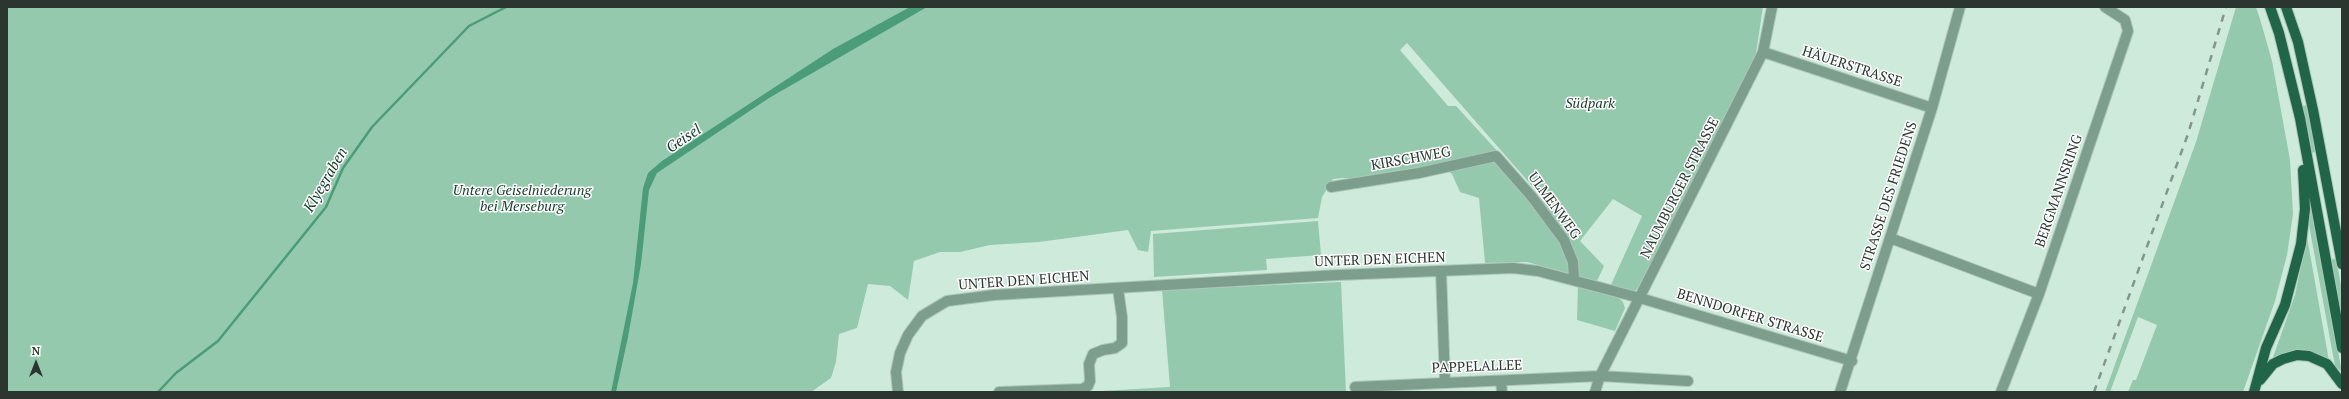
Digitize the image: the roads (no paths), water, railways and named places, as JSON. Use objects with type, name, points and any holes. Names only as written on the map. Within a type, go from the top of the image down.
[{"type":"main road","points":[[2270,7],[2279,33],[2300,118],[2342,348]]},
{"type":"main road","points":[[2286,7],[2298,42],[2342,264]]},
{"type":"main road","points":[[2255,388],[2266,348],[2285,306],[2301,244],[2305,189],[2300,118]]},
{"type":"main road","points":[[2328,188],[2342,224]]},
{"type":"main road","points":[[2255,388],[2273,364],[2283,359],[2297,356],[2309,356],[2327,364],[2342,384]]},
{"type":"street","name":"NAUMBURGER STRASSE","points":[[1595,392],[1600,376],[1763,52],[1772,7]]},
{"type":"street","name":"STRASSE DES FRIEDENS","points":[[1840,392],[1852,361],[1932,108],[1960,7]]},
{"type":"street","name":"BERGMANNSRING","points":[[2001,392],[2039,294],[2128,31],[2125,20],[2105,7]]},
{"type":"street","name":"HÄUERSTRASSE","points":[[1763,52],[1932,108]]},
{"type":"street","name":"KIRSCHWEG","points":[[1331,186],[1419,173],[1496,156]]},
{"type":"street","name":"ULMENWEG","points":[[1496,156],[1532,197],[1564,240],[1573,262],[1574,280]]},
{"type":"street","points":[[1890,238],[2039,294]]},
{"type":"street","name":"UNTER DEN EICHEN","points":[[898,392],[896,372],[900,353],[908,335],[922,316],[947,302],[994,295],[1118,289],[1338,275],[1513,268],[1538,271],[1640,298]]},
{"type":"street","points":[[1441,271],[1445,382]]},
{"type":"street","points":[[999,392],[1082,389],[1088,386],[1090,382],[1089,364],[1093,354],[1103,350],[1116,348],[1122,343],[1122,317],[1118,289]]},
{"type":"street","name":"BENNDORFER STRASSE","points":[[1640,298],[1852,361]]},
{"type":"street","points":[[1600,376],[1688,381]]},
{"type":"street","name":"PAPPELALLEE","points":[[1355,387],[1397,388],[1445,382],[1502,381],[1600,376]]},
{"type":"street","points":[[1502,381],[1502,392]]},
{"type":"waterway","name":"Klyegraben","points":[[158,392],[176,373],[218,341],[326,207],[343,168],[372,127],[469,26],[506,7]]},
{"type":"railway","points":[[2094,392],[2188,134],[2226,7]]},
{"type":"park label","name":"Südpark","points":[[1590,104]]},
{"type":"park label","name":"Untere Geiselniederung bei Merseburg","points":[[522,200]]},
{"type":"water label","name":"Geisel","points":[[684,139]]}]
